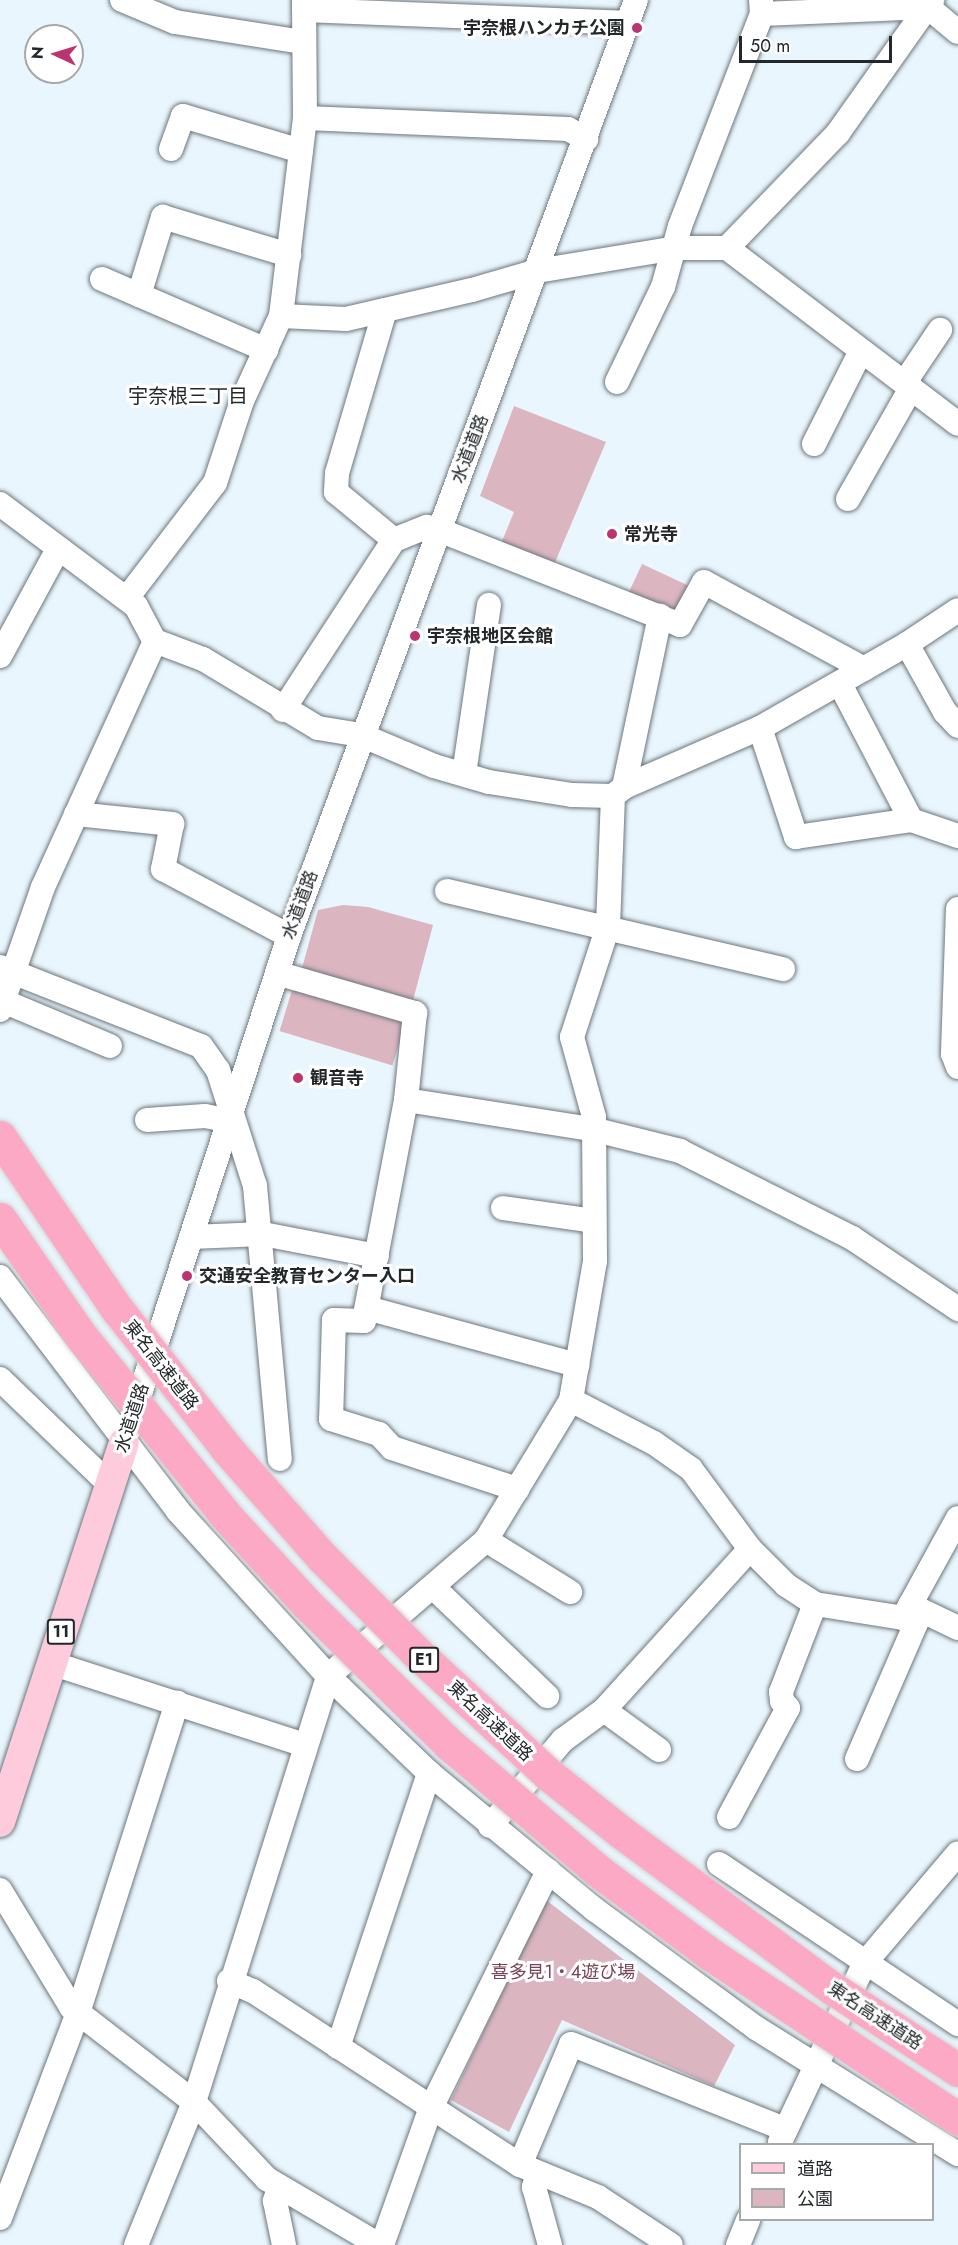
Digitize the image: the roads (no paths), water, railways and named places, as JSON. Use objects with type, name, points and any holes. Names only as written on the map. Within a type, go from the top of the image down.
[{"type":"highway","name":"東名高速道路","points":[[0,1137],[117,1309],[227,1449],[322,1557],[416,1652],[548,1774],[621,1832],[813,1974],[958,2070]]},
{"type":"highway","name":"E1","points":[[0,1219],[81,1336],[226,1516],[314,1612],[440,1736],[597,1870],[710,1954],[958,2119]]},
{"type":"main road","name":"水道道路","points":[[0,1822],[124,1443]]},
{"type":"street","points":[[122,0],[175,22],[303,42]]},
{"type":"street","name":"水道道路","points":[[124,1443],[288,936],[636,0]]},
{"type":"street","points":[[727,248],[838,133],[926,2]]},
{"type":"street","points":[[617,382],[663,287],[676,248],[680,226],[761,7],[926,2],[958,32]]},
{"type":"street","points":[[127,598],[215,483],[242,401],[281,316],[305,118],[304,5],[627,23]]},
{"type":"street","points":[[171,149],[183,116],[301,151]]},
{"type":"street","points":[[305,118],[568,129],[586,139]]},
{"type":"street","points":[[139,295],[163,217],[289,255]]},
{"type":"street","points":[[281,316],[346,319],[537,271],[676,248],[727,248],[958,424]]},
{"type":"street","points":[[102,279],[266,350]]},
{"type":"street","points":[[385,310],[337,473],[336,492],[394,540]]},
{"type":"street","points":[[848,499],[908,385],[940,330]]},
{"type":"street","points":[[814,444],[861,351]]},
{"type":"street","points":[[0,504],[127,598],[136,606],[155,641],[203,659],[283,710],[318,728],[362,735],[464,774],[572,795],[619,791],[760,728],[840,684],[958,610]]},
{"type":"street","points":[[283,710],[394,540],[427,527],[680,625],[704,582],[864,669]]},
{"type":"street","points":[[0,656],[58,549]]},
{"type":"street","points":[[464,774],[489,606]]},
{"type":"street","points":[[136,2245],[194,2102],[229,1981],[328,1676],[486,1540],[571,1400],[596,1261],[592,1129],[594,1117],[572,1037],[608,926],[619,791],[660,616]]},
{"type":"street","points":[[110,1046],[2,1005],[7,969],[155,641]]},
{"type":"street","points":[[907,644],[945,712],[958,726]]},
{"type":"street","points":[[840,684],[911,820]]},
{"type":"street","points":[[760,728],[796,837],[911,820],[958,836]]},
{"type":"street","points":[[76,814],[172,824],[163,869],[288,936]]},
{"type":"street","points":[[447,891],[608,926],[783,969]]},
{"type":"street","points":[[958,909],[952,1054],[958,1067]]},
{"type":"street","points":[[7,969],[201,1046],[218,1070],[231,1118],[255,1186],[280,1459]]},
{"type":"street","points":[[277,973],[415,1013],[406,1100],[364,1321],[334,1320],[331,1419],[379,1434],[392,1448],[517,1489]]},
{"type":"street","points":[[406,1100],[592,1129],[680,1151],[852,1238],[914,1278],[931,1294],[958,1309]]},
{"type":"street","points":[[147,1120],[205,1116],[231,1118]]},
{"type":"street","points":[[503,1208],[594,1221]]},
{"type":"street","points":[[191,1237],[259,1234],[377,1256]]},
{"type":"street","points":[[0,1277],[124,1443],[252,1596],[328,1676],[429,1773],[490,1826],[684,1976],[815,2066],[958,2154]]},
{"type":"street","points":[[367,1308],[577,1365]]},
{"type":"street","points":[[0,1379],[110,1485]]},
{"type":"street","points":[[571,1400],[635,1432],[691,1469],[750,1549],[786,1585],[815,1604],[906,1611],[958,1628]]},
{"type":"street","points":[[906,1611],[958,1518]]},
{"type":"street","points":[[486,1540],[570,1592]]},
{"type":"street","points":[[490,1826],[563,1740],[604,1710],[750,1549]]},
{"type":"street","points":[[433,1587],[547,1696]]},
{"type":"street","points":[[729,1817],[788,1708],[782,1701],[781,1692],[815,1604]]},
{"type":"street","points":[[857,1759],[916,1623],[906,1611]]},
{"type":"street","points":[[51,1664],[177,1702],[305,1745]]},
{"type":"street","points":[[2,2206],[78,2013],[177,1702]]},
{"type":"street","points":[[604,1710],[659,1750]]},
{"type":"street","points":[[338,2047],[429,1773]]},
{"type":"street","points":[[550,2245],[529,2169],[571,2044],[782,2137],[864,1964],[958,1853]]},
{"type":"street","points":[[719,1864],[864,1964],[958,2024]]},
{"type":"street","points":[[0,1890],[60,1990],[78,2013],[194,2102],[279,2187],[380,2245],[430,2110],[548,1871]]},
{"type":"street","points":[[229,1981],[253,1991],[430,2110],[529,2169],[598,2197],[672,2245]]},
{"type":"street","points":[[279,2187],[275,2201],[284,2245]]},
{"type":"street","points":[[738,2245],[748,2221]]},
{"type":"place","name":"宇奈根ハンカチ公園","points":[[637,28]]},
{"type":"place","name":"常光寺","points":[[612,534]]},
{"type":"place","name":"宇奈根地区会館","points":[[415,636]]},
{"type":"place","name":"観音寺","points":[[298,1078]]},
{"type":"place","name":"交通安全教育センター入口","points":[[187,1276]]},
{"type":"district","name":"宇奈根三丁目","points":[[188,396]]},
{"type":"park label","name":"喜多見1・4遊び場","points":[[563,1972]]}]
